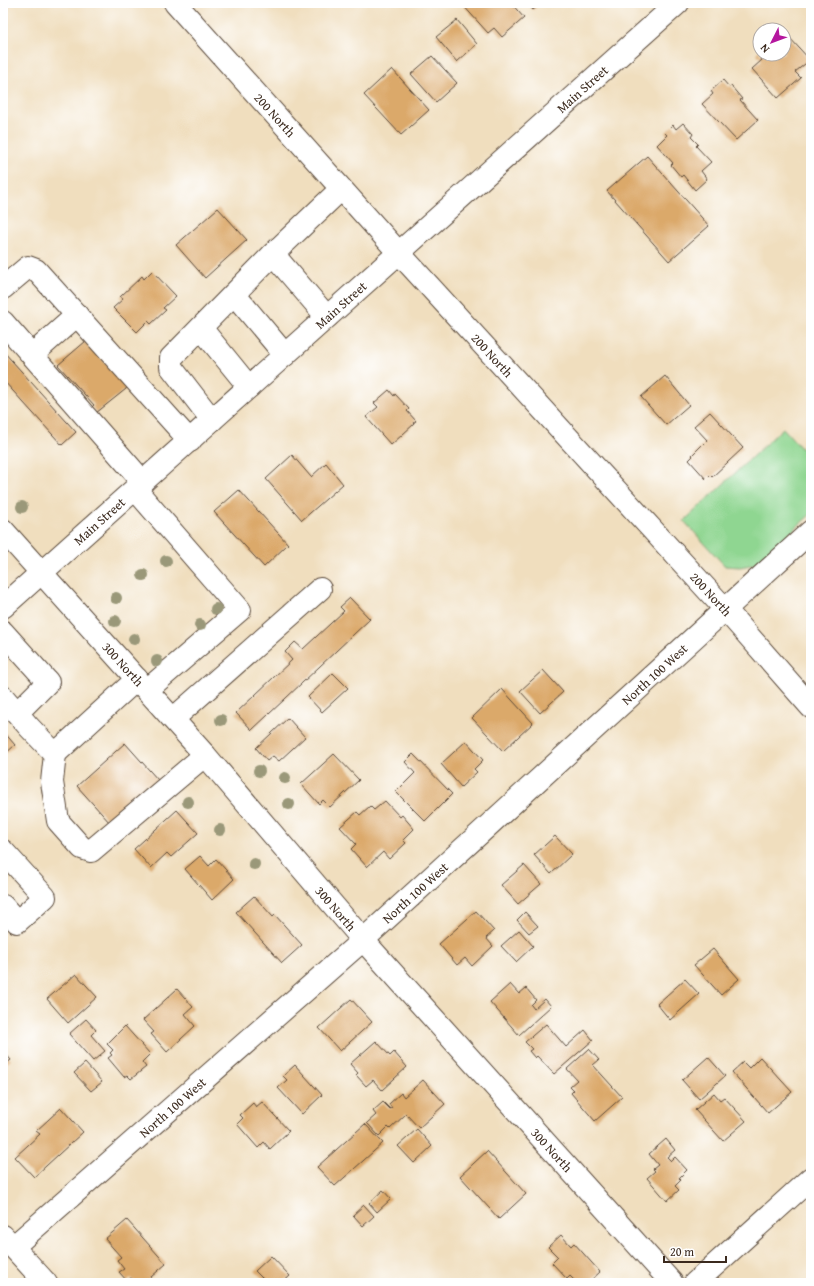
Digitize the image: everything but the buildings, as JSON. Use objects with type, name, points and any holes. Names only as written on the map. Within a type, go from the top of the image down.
[{"type":"street","name":"200 North","points":[[175,3],[399,253],[725,609],[811,707]]},
{"type":"street","name":"Main Street","points":[[3,607],[678,3]]},
{"type":"street","points":[[212,420],[171,367],[171,358],[273,254],[341,189]]},
{"type":"street","points":[[273,254],[327,317]]},
{"type":"street","points":[[3,288],[28,267],[36,270],[190,441]]},
{"type":"street","points":[[234,294],[285,355]]},
{"type":"street","points":[[32,354],[77,315]]},
{"type":"street","points":[[3,322],[32,354],[240,610],[142,684],[55,754],[52,782],[58,821],[82,848],[91,851],[205,755]]},
{"type":"street","points":[[201,328],[249,387]]},
{"type":"street","name":"300 North","points":[[3,530],[205,755],[363,940],[672,1283]]},
{"type":"street","name":"North 100 West","points":[[8,1242],[363,940],[811,531]]},
{"type":"street","points":[[173,719],[320,589]]},
{"type":"street","points":[[3,632],[48,682],[10,705],[55,754]]},
{"type":"street","points":[[3,851],[46,897],[18,922],[3,906]]},
{"type":"street","points":[[695,1283],[811,1178]]},
{"type":"street","points":[[8,1242],[46,1283]]},
{"type":"green space","points":[[783,428],[811,459],[811,514],[756,564],[740,567],[725,566],[684,521]]}]
